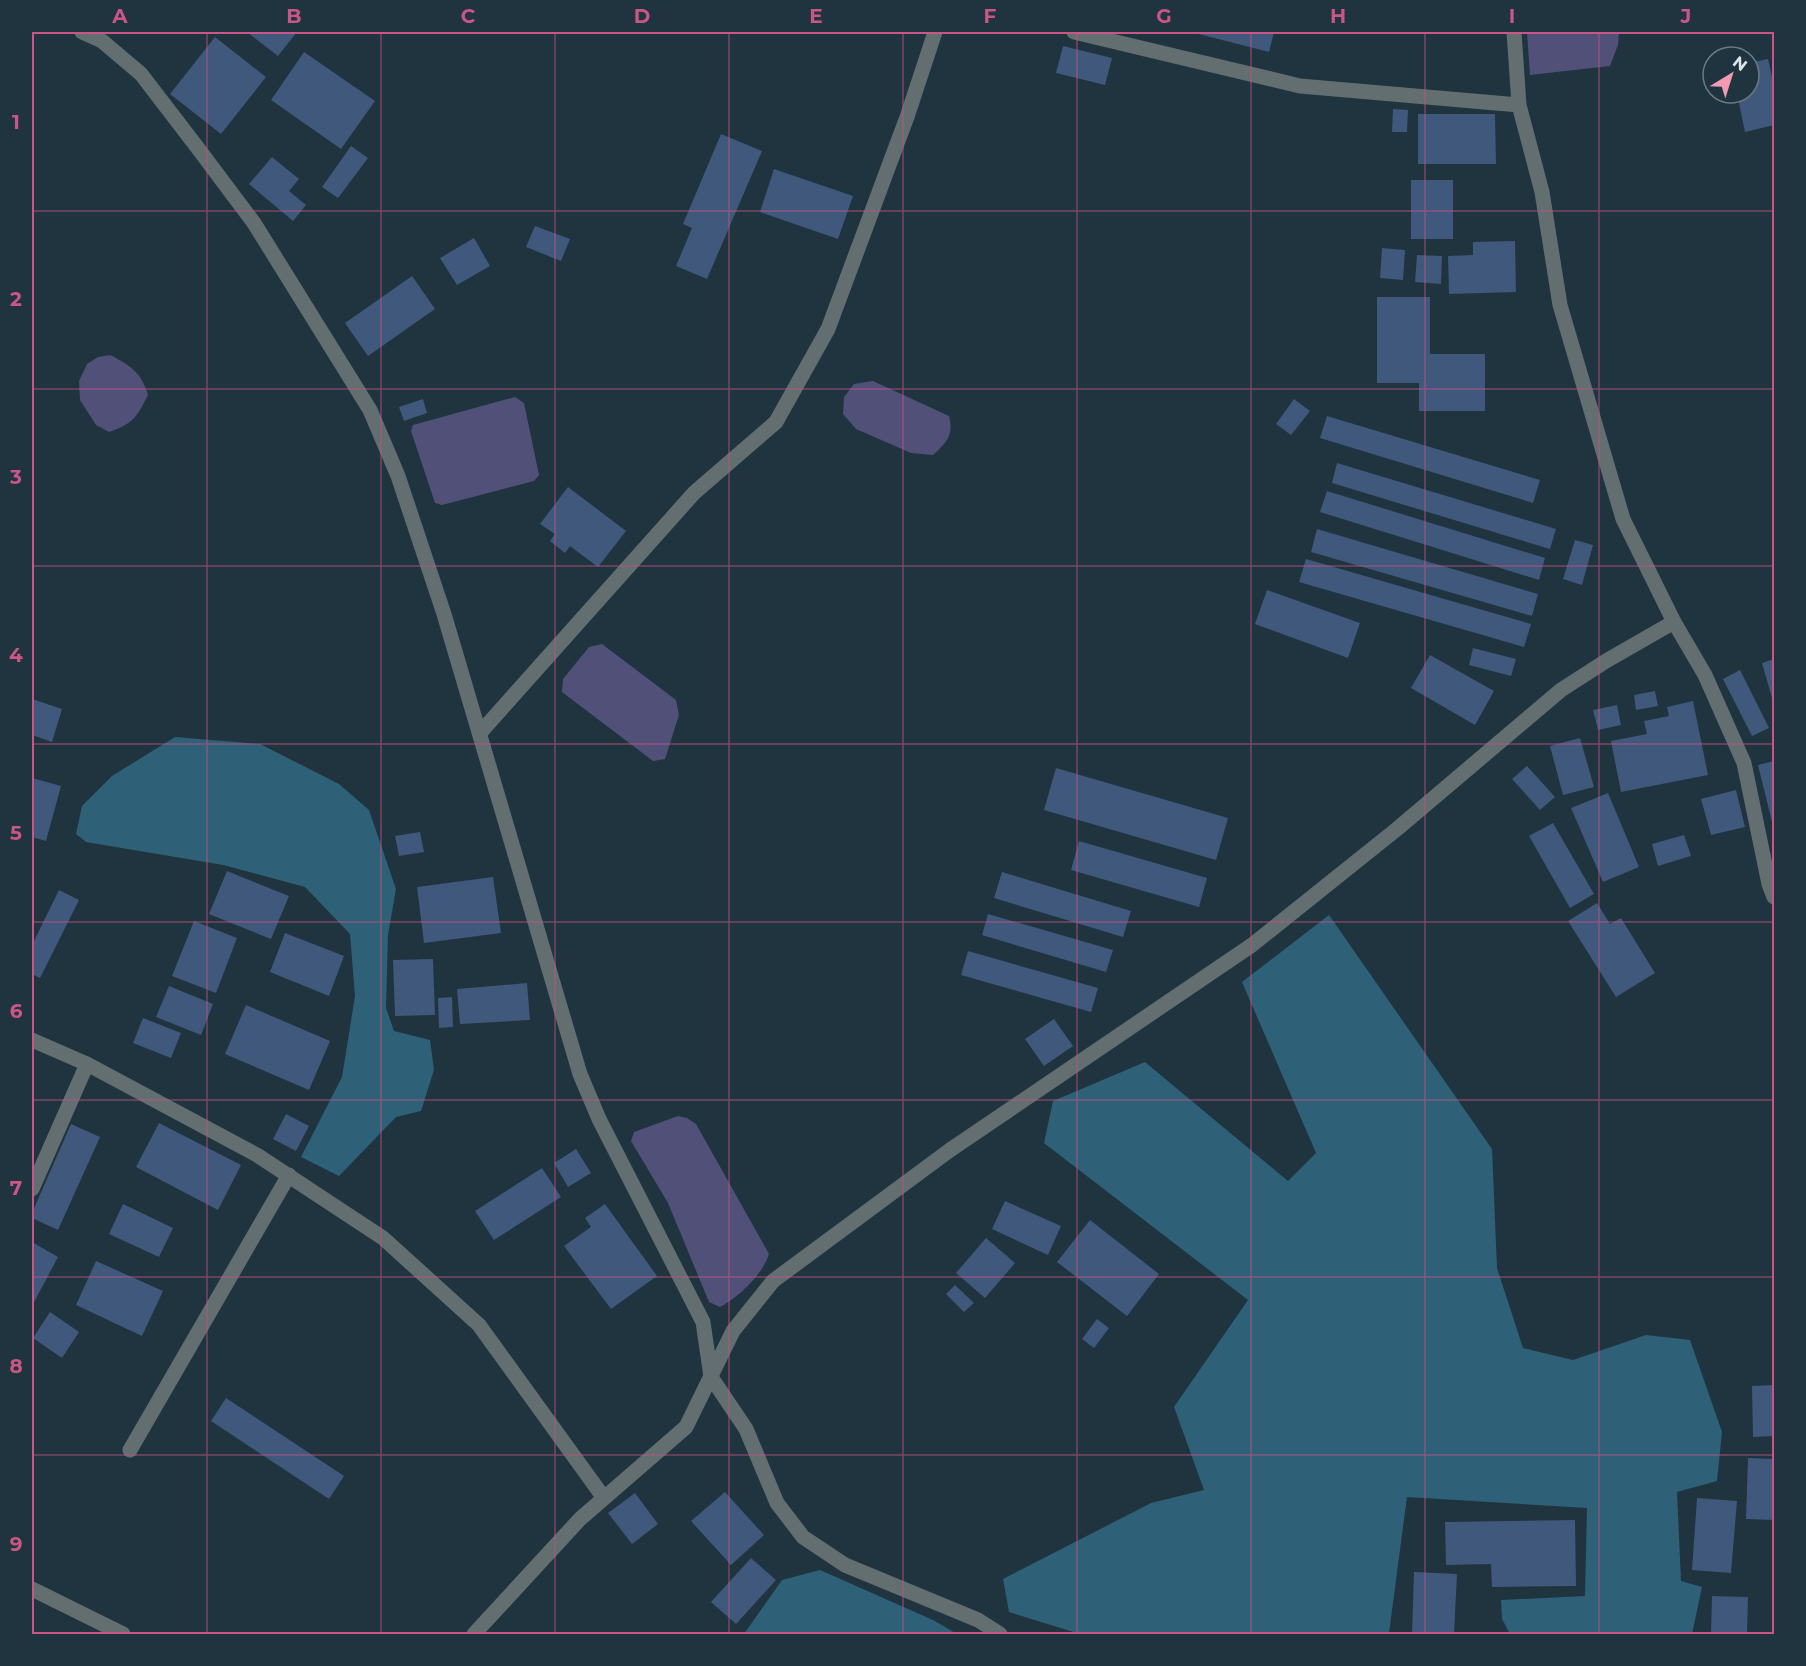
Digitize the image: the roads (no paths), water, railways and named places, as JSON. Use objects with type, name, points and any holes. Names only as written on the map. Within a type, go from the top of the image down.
[{"type":"street","points":[[82,32],[102,41],[141,74],[201,151],[254,223],[369,410],[402,486],[444,614],[580,1074],[598,1119],[703,1322],[711,1377],[746,1429],[777,1503],[803,1537],[845,1565],[978,1620],[1000,1635]]},
{"type":"street","points":[[480,733],[694,492],[776,422],[828,329],[907,117],[935,32]]},
{"type":"street","points":[[1074,32],[1300,87],[1519,105]]},
{"type":"street","points":[[1514,32],[1519,105],[1542,192],[1560,305],[1623,519],[1674,622],[1705,675],[1744,763],[1769,884],[1774,897]]},
{"type":"street","points":[[474,1635],[580,1519],[686,1427],[733,1331],[772,1281],[950,1150],[1252,945],[1397,829],[1561,690],[1674,622]]},
{"type":"street","points":[[32,1040],[87,1064],[257,1155],[383,1238],[479,1324],[604,1498]]},
{"type":"street","points":[[32,1189],[87,1064]]},
{"type":"street","points":[[130,1450],[289,1175]]},
{"type":"street","points":[[32,1589],[123,1635]]}]
